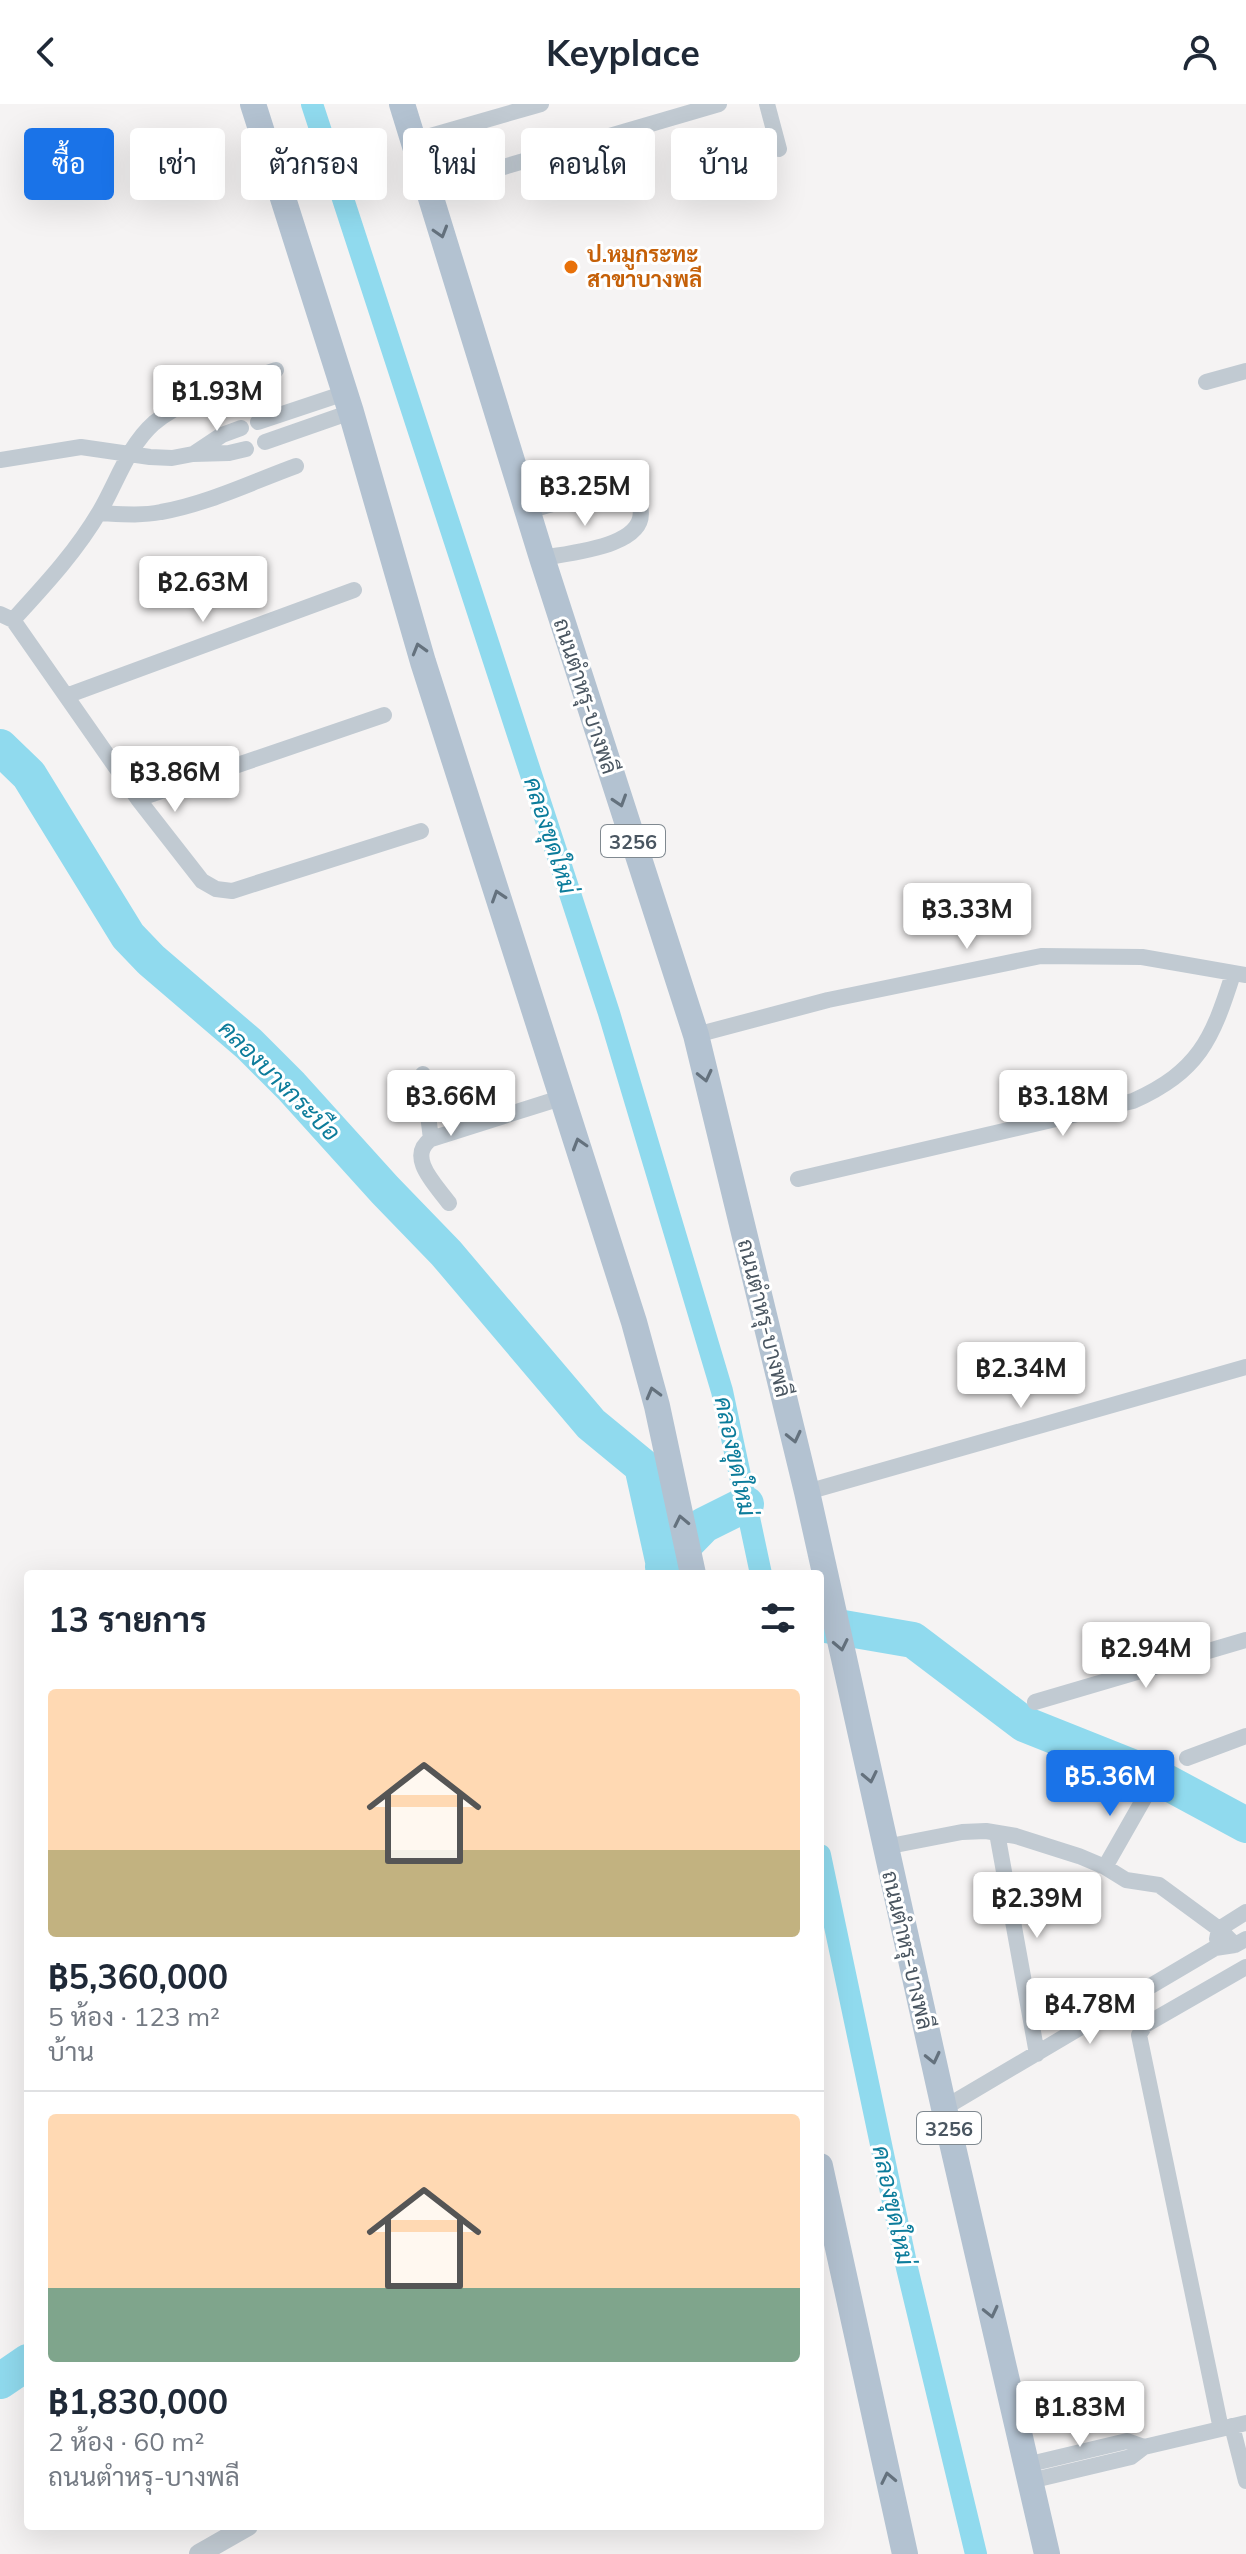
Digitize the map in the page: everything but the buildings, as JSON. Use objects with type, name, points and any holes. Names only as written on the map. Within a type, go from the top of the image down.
[{"type":"main road","points":[[253,104],[348,403],[423,662],[634,1322],[692,1570]]},
{"type":"main road","name":"ถนนตำหรุ-บางพลี","points":[[402,104],[409,128]]},
{"type":"main road","name":"ถนนตำหรุ-บางพลี","points":[[431,200],[527,511],[696,1035],[807,1492],[1047,2554]]},
{"type":"main road","points":[[824,2201],[905,2554]]},
{"type":"street","points":[[458,128],[541,104]]},
{"type":"street","points":[[638,128],[719,104]]},
{"type":"street","points":[[767,104],[779,149]]},
{"type":"street","points":[[276,370],[180,406],[153,424],[129,455],[99,513],[63,566],[6,617],[138,799],[202,881],[216,889],[232,891],[421,831]]},
{"type":"street","points":[[1206,382],[1246,371]]},
{"type":"street","points":[[258,422],[348,403]]},
{"type":"street","points":[[265,442],[348,403]]},
{"type":"street","points":[[193,454],[222,435],[241,428]]},
{"type":"street","points":[[0,460],[81,447],[172,458],[246,449]]},
{"type":"street","points":[[99,513],[161,512],[192,504],[296,466]]},
{"type":"street","points":[[542,558],[619,542],[632,534],[641,516],[640,504],[628,491],[616,489]]},
{"type":"street","points":[[527,511],[597,492]]},
{"type":"street","points":[[66,696],[354,590]]},
{"type":"street","points":[[138,799],[384,715]]},
{"type":"street","points":[[696,1035],[828,1000],[1041,956],[1142,957],[1240,975],[1217,1023],[1189,1066],[1159,1089],[1133,1101],[798,1179]]},
{"type":"street","points":[[423,1074],[431,1139]]},
{"type":"street","points":[[449,1203],[423,1167],[420,1156],[423,1145],[431,1139],[564,1097]]},
{"type":"street","points":[[807,1492],[1246,1367]]},
{"type":"street","points":[[1035,1702],[1246,1640]]},
{"type":"street","points":[[1187,1758],[1246,1736]]},
{"type":"street","points":[[1105,1867],[1150,1788]]},
{"type":"street","points":[[885,1847],[962,1832],[997,1833],[1029,1840],[1105,1867],[1126,1880],[1159,1885],[1240,1942]]},
{"type":"street","points":[[997,1833],[1037,2054]]},
{"type":"street","points":[[1215,1948],[1219,1929],[1246,1912]]},
{"type":"street","points":[[944,2108],[1215,1948],[1240,1942]]},
{"type":"street","points":[[1246,1967],[1145,2025],[1139,2035],[1246,2481]]},
{"type":"street","points":[[1028,2473],[1127,2441],[1144,2447],[1233,2426]]},
{"type":"street","points":[[199,2554],[241,2530]]},
{"type":"waterway","name":"คลองขุดใหม่","points":[[312,104],[609,1013],[722,1391],[760,1570]]},
{"type":"waterway","name":"คลองบางกระบือ","points":[[0,747],[29,775],[128,936],[151,960],[249,1044],[291,1086],[446,1253],[591,1424],[642,1466],[664,1565]]},
{"type":"waterway","points":[[663,1567],[704,1525],[746,1504]]},
{"type":"waterway","name":"คลองบางกระบือ","points":[[824,1625],[913,1640],[1024,1724],[1157,1777],[1246,1825]]},
{"type":"waterway","name":"คลองขุดใหม่","points":[[824,1874],[907,2268],[976,2554]]},
{"type":"waterway","points":[[0,2381],[24,2365]]},
{"type":"place","name":"ป.หมูกระทะ สาขาบางพลี","points":[[571,267]]}]
